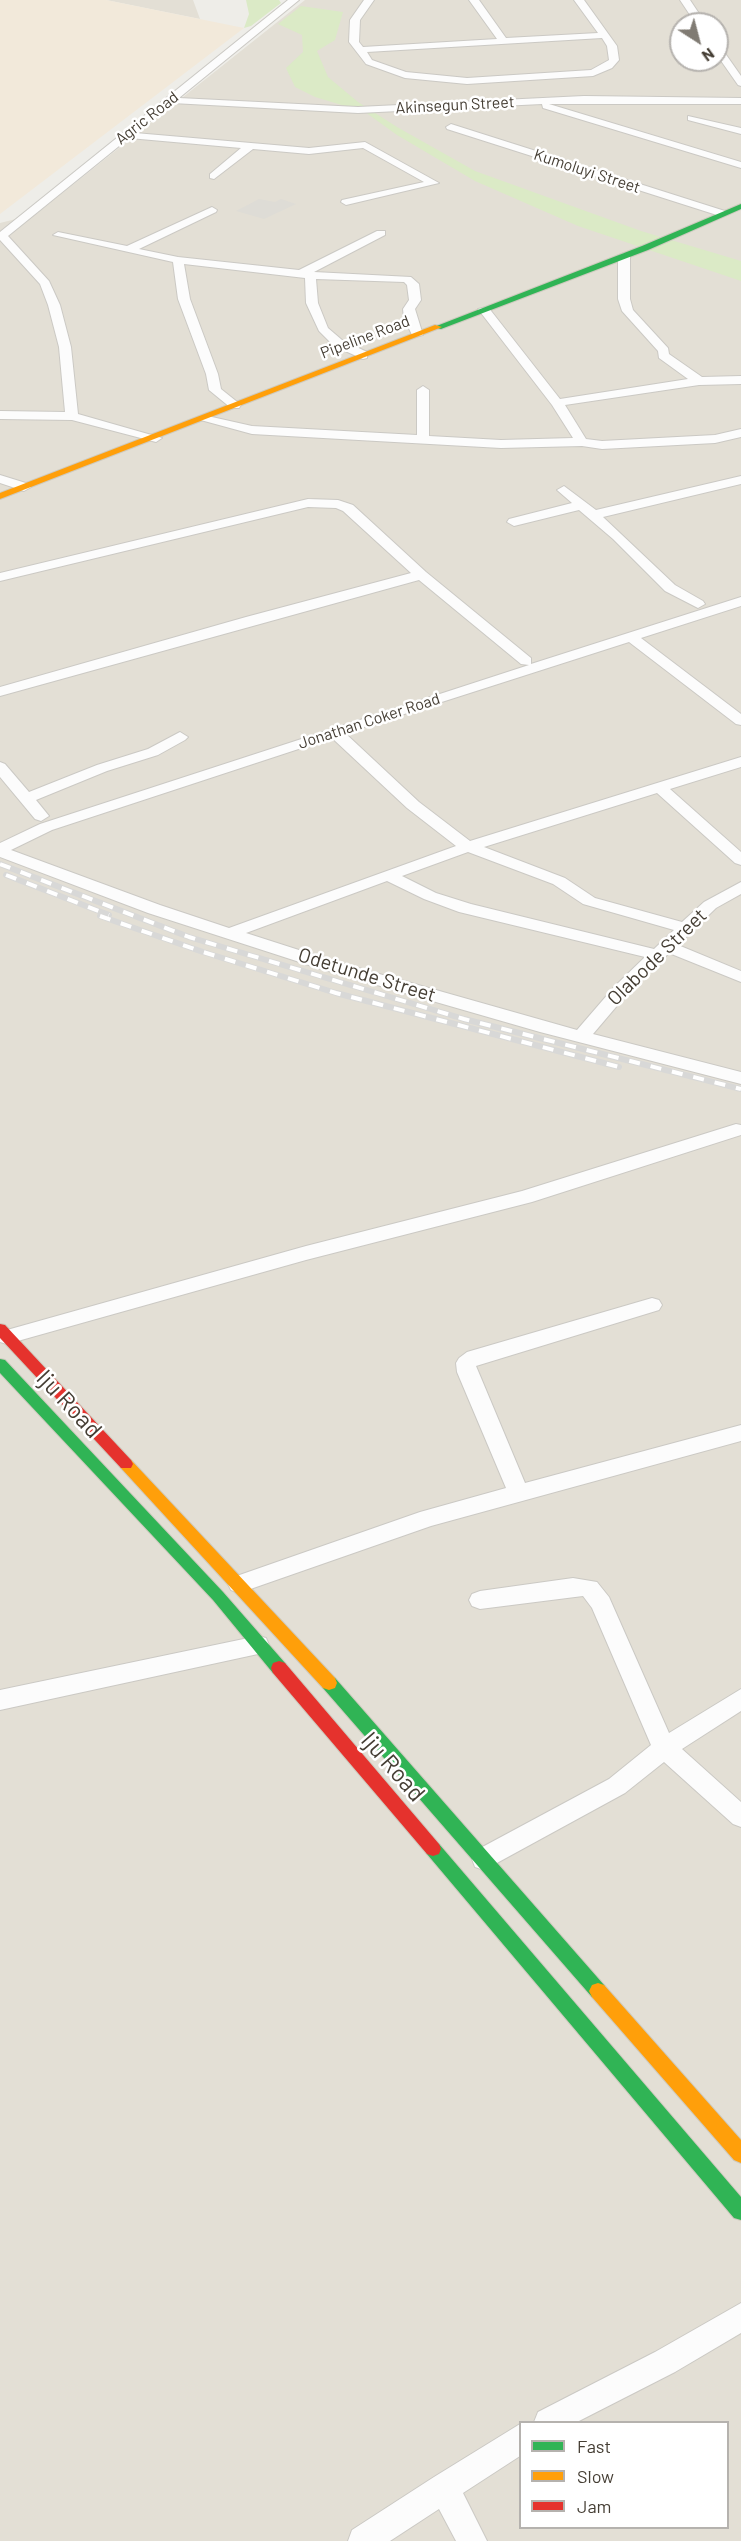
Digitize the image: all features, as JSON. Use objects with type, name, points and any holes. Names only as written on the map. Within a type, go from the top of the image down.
[{"type":"main road","name":"Pipeline Road","points":[[0,496],[156,438],[235,405],[645,248],[735,210]]},
{"type":"main road","name":"Iju Road","points":[[4,1333],[239,1584],[484,1859],[741,2154]]},
{"type":"main road","name":"Iju Road","points":[[0,1364],[218,1596],[741,2211]]},
{"type":"street","points":[[369,0],[356,20],[353,32],[354,42],[378,67],[405,75],[482,81],[603,70],[614,60],[612,46],[579,0]]},
{"type":"street","points":[[474,0],[503,41]]},
{"type":"street","name":"Agric Road","points":[[1,236],[289,3]]},
{"type":"street","points":[[360,50],[605,35]]},
{"type":"street","points":[[729,66],[741,83]]},
{"type":"street","name":"Akinsegun Street","points":[[170,100],[358,110],[529,101],[741,101]]},
{"type":"street","points":[[529,101],[741,165]]},
{"type":"street","points":[[692,118],[741,131]]},
{"type":"street","name":"Kumoluyi Street","points":[[451,127],[735,210]]},
{"type":"street","points":[[125,135],[319,151],[366,145],[434,183],[346,202]]},
{"type":"street","points":[[214,176],[249,147]]},
{"type":"street","points":[[129,249],[212,210]]},
{"type":"street","points":[[306,275],[381,233]]},
{"type":"street","points":[[58,235],[178,260],[306,275],[412,281],[416,300],[409,309],[417,335]]},
{"type":"street","points":[[1,236],[45,283],[54,305],[64,346],[72,416]]},
{"type":"street","points":[[624,256],[624,299],[628,311],[664,351],[663,355],[699,381]]},
{"type":"street","points":[[178,260],[184,299],[212,374],[215,390],[235,405]]},
{"type":"street","points":[[306,275],[312,303],[323,329],[338,343],[363,356]]},
{"type":"street","points":[[484,309],[557,404],[582,442]]},
{"type":"street","points":[[557,404],[699,381],[741,380]]},
{"type":"street","points":[[423,390],[423,440]]},
{"type":"street","points":[[0,415],[72,416],[156,438]]},
{"type":"street","points":[[203,419],[252,430],[517,445],[582,442],[602,445],[716,439],[741,433]]},
{"type":"street","points":[[0,479],[24,487]]},
{"type":"street","points":[[593,515],[741,480]]},
{"type":"street","points":[[564,490],[670,588],[698,604]]},
{"type":"street","points":[[0,577],[308,504],[326,503],[348,508],[421,575],[526,661]]},
{"type":"street","points":[[514,522],[581,505]]},
{"type":"street","points":[[0,692],[251,620],[421,575]]},
{"type":"street","name":"Jonathan Coker Road","points":[[0,834],[41,816],[526,661],[741,589]]},
{"type":"street","name":"Jonathan Coker Road","points":[[0,850],[46,827],[741,601]]},
{"type":"street","points":[[630,636],[741,721]]},
{"type":"street","points":[[335,732],[413,805],[442,830],[468,847],[559,881],[589,901],[631,915],[686,928]]},
{"type":"street","points":[[26,799],[102,768],[153,752],[180,737]]},
{"type":"street","points":[[231,933],[468,847],[741,762]]},
{"type":"street","points":[[0,767],[41,816]]},
{"type":"street","points":[[659,787],[741,860]]},
{"type":"street","name":"Odetunde Street","points":[[0,850],[113,894],[324,964],[581,1037],[741,1077]]},
{"type":"street","points":[[388,875],[430,896],[465,908],[663,951],[741,977]]},
{"type":"street","name":"Olabode Street","points":[[581,1037],[621,990],[710,905],[741,887]]},
{"type":"street","points":[[4,1333],[525,1197],[695,1145],[736,1130]]},
{"type":"street","points":[[519,1493],[467,1372],[466,1363],[474,1357],[652,1305]]},
{"type":"street","points":[[239,1584],[428,1518],[741,1432]]},
{"type":"street","points":[[480,1600],[573,1587],[589,1588],[601,1603],[664,1748],[741,1817]]},
{"type":"street","points":[[0,1700],[258,1645]]},
{"type":"street","points":[[484,1859],[617,1786],[664,1748],[741,1699]]},
{"type":"street","points":[[550,2421],[665,2362],[741,2317]]},
{"type":"street","points":[[363,2541],[519,2440]]},
{"type":"street","points":[[444,2487],[472,2541]]},
{"type":"shaded area","points":[[0,0],[106,0],[244,28],[0,214]]},
{"type":"shaded area","points":[[106,0],[193,0],[200,19]]},
{"type":"shaded area","points":[[305,0],[741,0],[741,2541],[0,2541],[0,223],[36,214]]},
{"type":"shaded area","points":[[259,199],[275,202],[281,199],[296,204],[264,219],[236,211]]},
{"type":"green space","points":[[246,0],[279,0],[281,3],[251,26],[244,28],[249,14]]},
{"type":"green space","points":[[301,6],[343,12],[335,40],[317,51],[328,77],[358,102],[397,127],[475,171],[641,231],[741,261],[741,281],[578,226],[475,181],[397,135],[365,112],[315,97],[295,87],[286,68],[303,52],[302,35],[278,24]]},
{"type":"railway","points":[[0,864],[189,937],[464,1019],[741,1089]]},
{"type":"railway","points":[[6,875],[109,915]]},
{"type":"railway","points":[[100,916],[203,952],[336,993],[619,1067]]},
{"type":"traffic: fast","points":[[438,327],[645,248],[741,206]]},
{"type":"traffic: fast","points":[[0,1364],[218,1596],[279,1668]]},
{"type":"traffic: fast","points":[[329,1683],[598,1991]]},
{"type":"traffic: fast","points":[[433,1849],[741,2211]]},
{"type":"traffic: slow","points":[[0,496],[438,327]]},
{"type":"traffic: slow","points":[[126,1464],[329,1683]]},
{"type":"traffic: slow","points":[[598,1991],[741,2154]]},
{"type":"traffic: jam","points":[[0,1329],[126,1464]]},
{"type":"traffic: jam","points":[[279,1668],[433,1849]]}]
